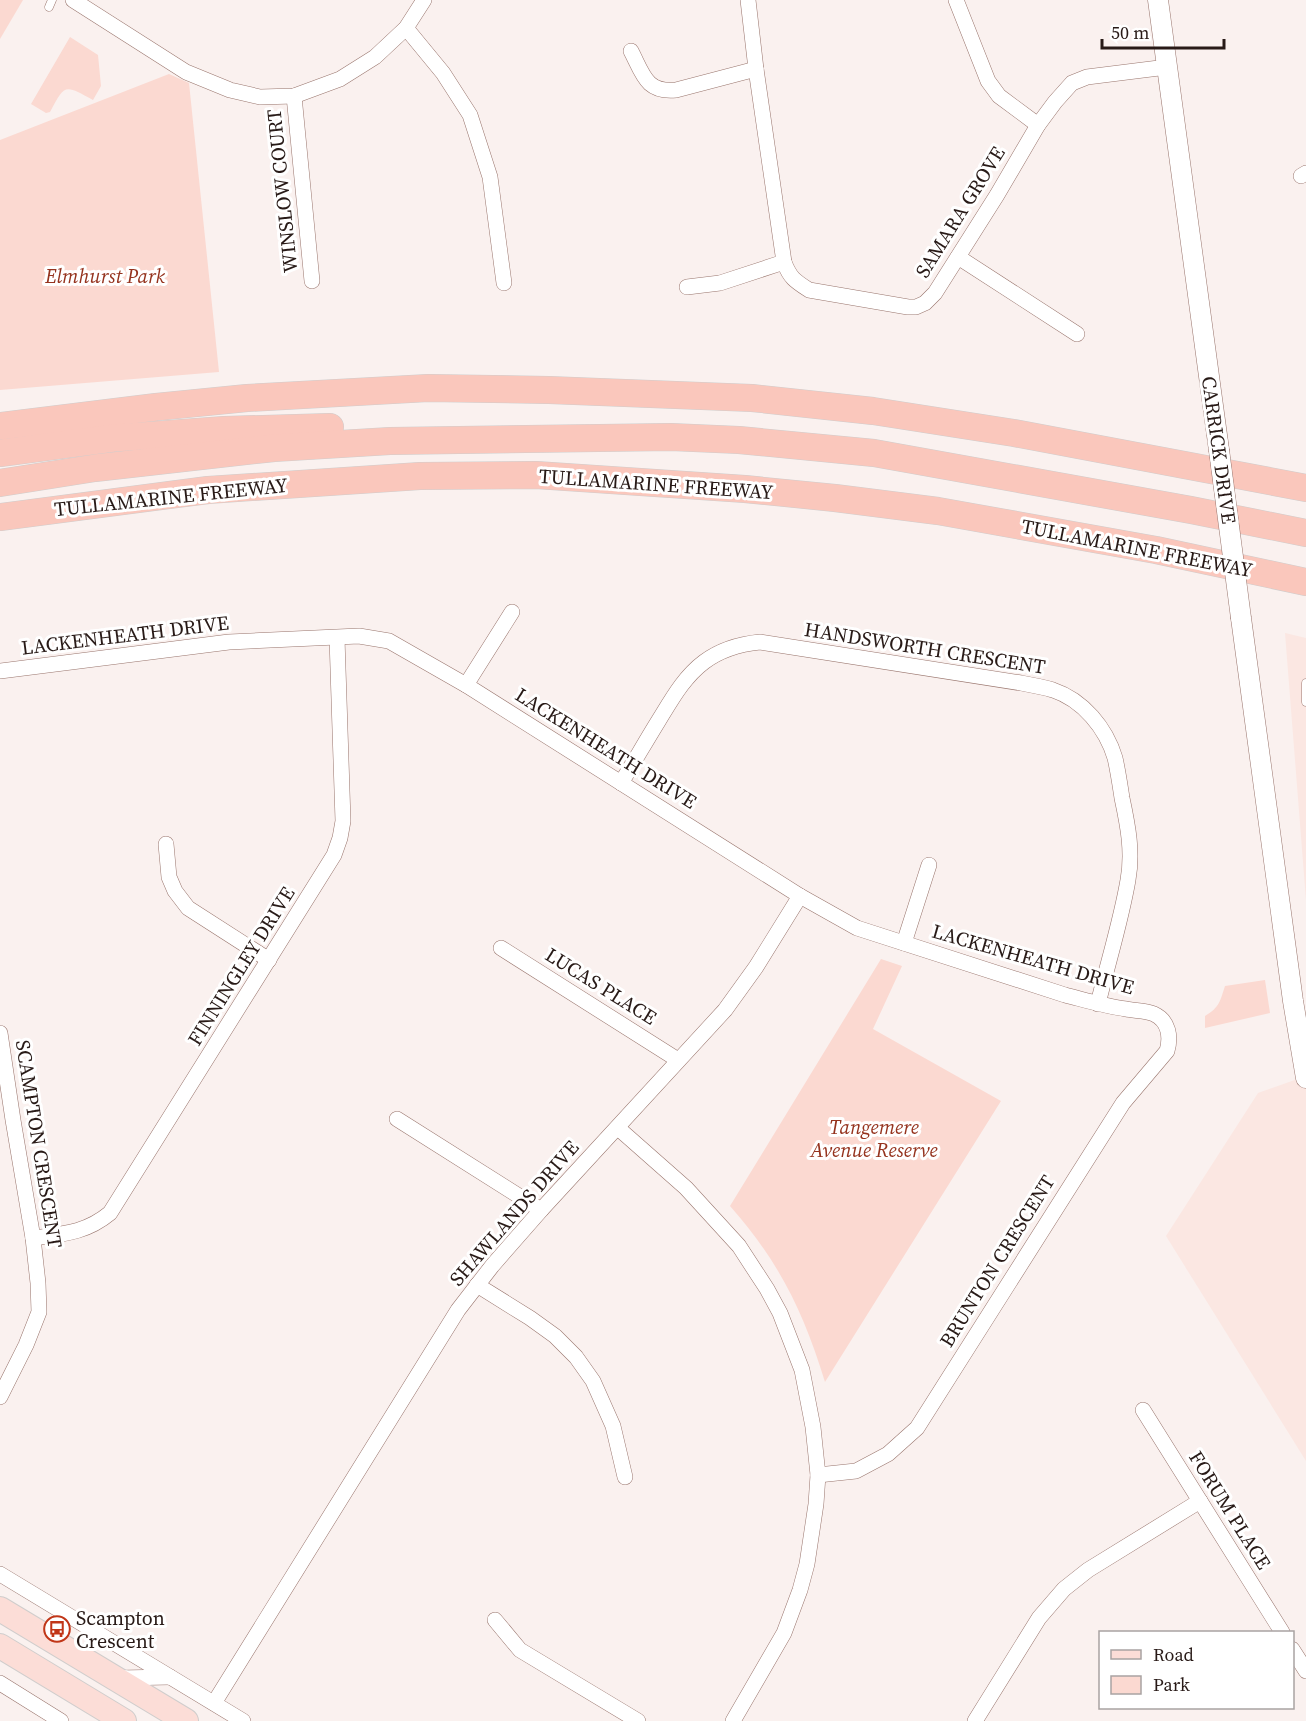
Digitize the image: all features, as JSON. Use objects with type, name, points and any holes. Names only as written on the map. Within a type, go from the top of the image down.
[{"type":"highway","points":[[0,426],[247,398],[428,388],[560,390],[752,398],[873,411],[1014,433],[1300,487]]},
{"type":"highway","points":[[0,453],[114,438],[245,429],[417,425],[671,437]]},
{"type":"highway","name":"TULLAMARINE FREEWAY","points":[[0,483],[94,468],[274,448],[390,441],[671,437],[739,440],[874,453],[1144,501],[1306,533]]},
{"type":"highway","name":"TULLAMARINE FREEWAY","points":[[0,519],[208,490],[420,476],[536,475],[756,490],[938,512],[1156,550],[1306,582]]},
{"type":"main road","points":[[0,1609],[186,1721]]},
{"type":"main road","points":[[42,1671],[60,1645]]},
{"type":"main road","points":[[0,1646],[124,1721]]},
{"type":"street","points":[[73,0],[186,72],[231,90],[260,97],[294,96],[340,79],[375,57],[406,28],[424,0]]},
{"type":"street","name":"SAMARA GROVE","points":[[748,0],[784,262],[788,275],[809,290],[893,306],[916,307],[925,303],[935,293],[1038,125],[1072,83],[1087,77],[1167,67]]},
{"type":"street","points":[[956,0],[988,81],[999,96],[1038,125]]},
{"type":"street","name":"CARRICK DRIVE","points":[[1158,0],[1241,618],[1302,1032],[1306,1078]]},
{"type":"street","points":[[406,28],[443,73],[471,115],[490,177],[504,283]]},
{"type":"street","points":[[631,51],[648,82],[663,92],[756,69]]},
{"type":"street","name":"WINSLOW COURT","points":[[294,96],[312,281]]},
{"type":"street","points":[[958,257],[1077,334]]},
{"type":"street","points":[[687,286],[720,283],[784,262]]},
{"type":"street","points":[[466,685],[513,612]]},
{"type":"street","name":"LACKENHEATH DRIVE","points":[[0,671],[229,642],[359,636],[389,641],[466,685],[800,896],[857,928],[1054,992],[1098,1004],[1153,1013],[1165,1024]]},
{"type":"street","name":"FINNINGLEY DRIVE","points":[[33,1238],[86,1228],[110,1213],[334,855],[343,821],[337,638]]},
{"type":"street","name":"HANDSWORTH CRESCENT","points":[[621,783],[677,690],[691,673],[705,661],[745,644],[760,642],[1022,683],[1053,690],[1072,699],[1090,713],[1108,740],[1115,758],[1128,830],[1131,855],[1128,880],[1098,1004]]},
{"type":"street","points":[[166,844],[169,877],[175,891],[188,908],[269,960]]},
{"type":"street","points":[[904,944],[929,865]]},
{"type":"street","name":"SHAWLANDS DRIVE","points":[[214,1703],[458,1310],[541,1210],[725,1010],[756,967],[800,896]]},
{"type":"street","name":"LUCAS PLACE","points":[[501,948],[678,1060]]},
{"type":"street","name":"BRUNTON CRESCENT","points":[[818,1475],[856,1471],[888,1454],[916,1428],[1117,1112],[1167,1051],[1170,1042],[1165,1024]]},
{"type":"street","name":"SCAMPTON CRESCENT","points":[[0,1033],[6,1122],[33,1238],[39,1312],[26,1346],[0,1397]]},
{"type":"street","points":[[397,1119],[541,1210]]},
{"type":"street","points":[[618,1128],[686,1188],[739,1246],[780,1312],[802,1370],[813,1427],[818,1475],[809,1556],[800,1590],[784,1633],[734,1721]]},
{"type":"street","points":[[477,1285],[555,1336],[577,1358],[594,1382],[614,1426],[626,1477]]},
{"type":"street","name":"FORUM PLACE","points":[[1143,1410],[1281,1631]]},
{"type":"street","points":[[975,1721],[1039,1618],[1064,1589],[1088,1570],[1200,1501]]},
{"type":"street","points":[[0,1574],[243,1721]]},
{"type":"street","points":[[495,1620],[520,1650],[638,1721]]},
{"type":"street","points":[[1294,1651],[1306,1671]]},
{"type":"street","points":[[116,1678],[170,1677]]},
{"type":"street","points":[[0,1683],[61,1721]]},
{"type":"lane","points":[[1306,683],[1306,702]]},
{"type":"shaded area","points":[[1285,633],[1306,638],[1306,900]]},
{"type":"shaded area","points":[[1306,1076],[1306,1461],[1166,1236],[1258,1093]]},
{"type":"green space","points":[[0,0],[23,0],[0,39]]},
{"type":"green space","points":[[70,37],[98,55],[101,86],[93,100],[71,89],[66,90],[59,96],[50,112],[46,113],[31,104]]},
{"type":"green space","name":"Elmhurst Park","points":[[169,74],[189,83],[219,372],[0,390],[0,140]]},
{"type":"green space","name":"Tangemere Avenue Reserve","points":[[881,959],[902,966],[873,1029],[1001,1101],[825,1382],[808,1333],[788,1289],[763,1248],[730,1206]]},
{"type":"green space","points":[[1265,980],[1270,1013],[1205,1028],[1205,1016],[1217,1007],[1225,986]]},
{"type":"place","name":"Scampton Crescent","points":[[57,1629]]}]
